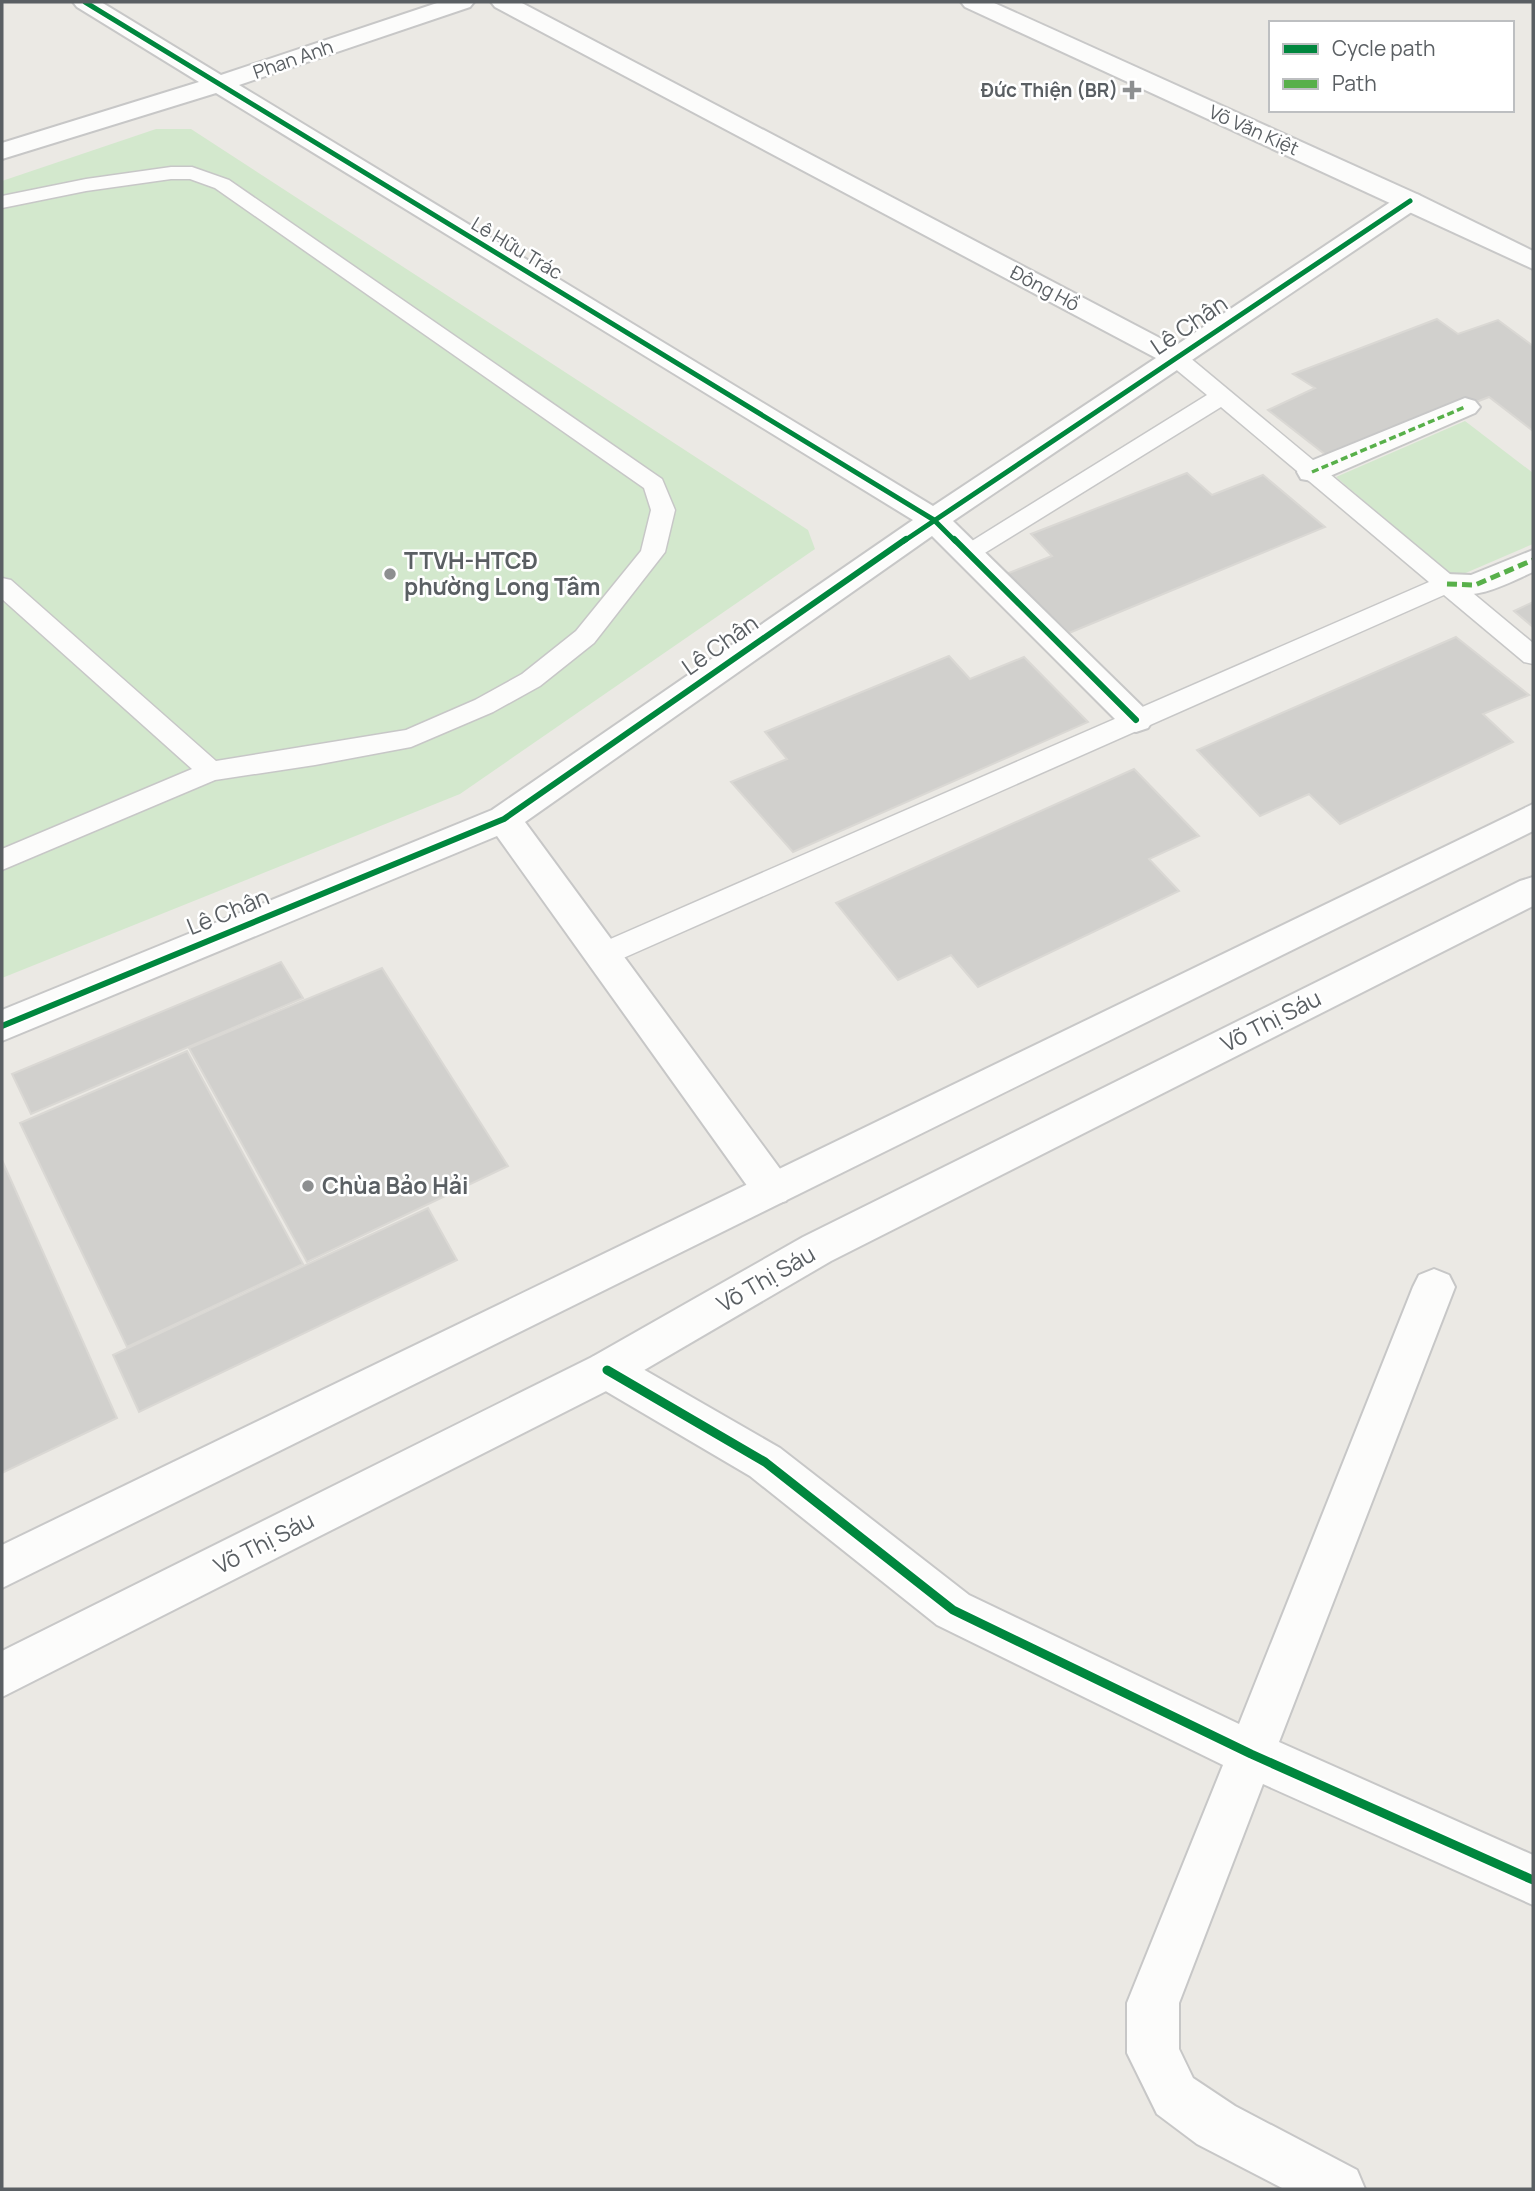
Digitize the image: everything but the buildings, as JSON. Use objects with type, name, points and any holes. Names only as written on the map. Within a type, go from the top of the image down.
[{"type":"street","name":"Lê Hữu Trác","points":[[85,2],[934,520],[1136,720]]},
{"type":"street","name":"Phan Anh","points":[[2,151],[218,84],[463,2]]},
{"type":"street","name":"Đông Hồ","points":[[503,2],[1175,357]]},
{"type":"street","name":"Võ Văn Kiệt","points":[[973,2],[1410,201],[1533,261]]},
{"type":"street","name":"Lê Chân","points":[[2,1026],[504,819],[934,520],[1410,201]]},
{"type":"street","points":[[1312,472],[1465,407]]},
{"type":"street","points":[[1447,584],[1475,585],[1533,560]]},
{"type":"street","points":[[2,1567],[1533,816]]},
{"type":"street","points":[[504,819],[772,1189]]},
{"type":"street","name":"Võ Thị Sáu","points":[[2,1675],[607,1370],[817,1250],[1533,890]]},
{"type":"street","points":[[1338,2189],[1216,2124],[1175,2096],[1153,2053],[1153,2003],[1434,1287]]},
{"type":"street","points":[[607,1370],[765,1462],[953,1611],[1251,1755],[1533,1880]]},
{"type":"lane","points":[[2,202],[86,185],[171,173],[192,173],[222,184],[654,484],[663,510],[653,552],[585,636],[531,680],[484,706],[411,738],[315,756],[211,771],[2,860]]},
{"type":"lane","name":"Đông Hồ","points":[[1175,357],[1533,656]]},
{"type":"lane","points":[[967,554],[1222,397]]},
{"type":"lane","points":[[602,955],[1447,584]]},
{"type":"lane","points":[[2,586],[211,771]]},
{"type":"green space","name":"TTVH-HTCĐ phường Long Tâm","points":[[156,129],[191,129],[808,530],[815,549],[460,794],[2,978],[2,181]]},
{"type":"green space","points":[[1465,421],[1533,473],[1533,544],[1454,578],[1336,477]]},
{"type":"marked path","points":[[1312,472],[1465,407]]},
{"type":"marked path","points":[[1447,584],[1475,585],[1533,560]]},
{"type":"cycle path","points":[[85,2],[934,520],[1136,720]]},
{"type":"cycle path","points":[[2,1026],[504,819],[934,520],[1410,201]]},
{"type":"cycle path","points":[[607,1370],[765,1462],[953,1610],[1251,1754],[1533,1880]]},
{"type":"place","name":"Đức Thiện (BR)","points":[[1132,90]]},
{"type":"place","name":"TTVH-HTCĐ phường Long Tâm","points":[[390,574]]},
{"type":"place","name":"Chùa Bảo Hải","points":[[308,1186]]}]
